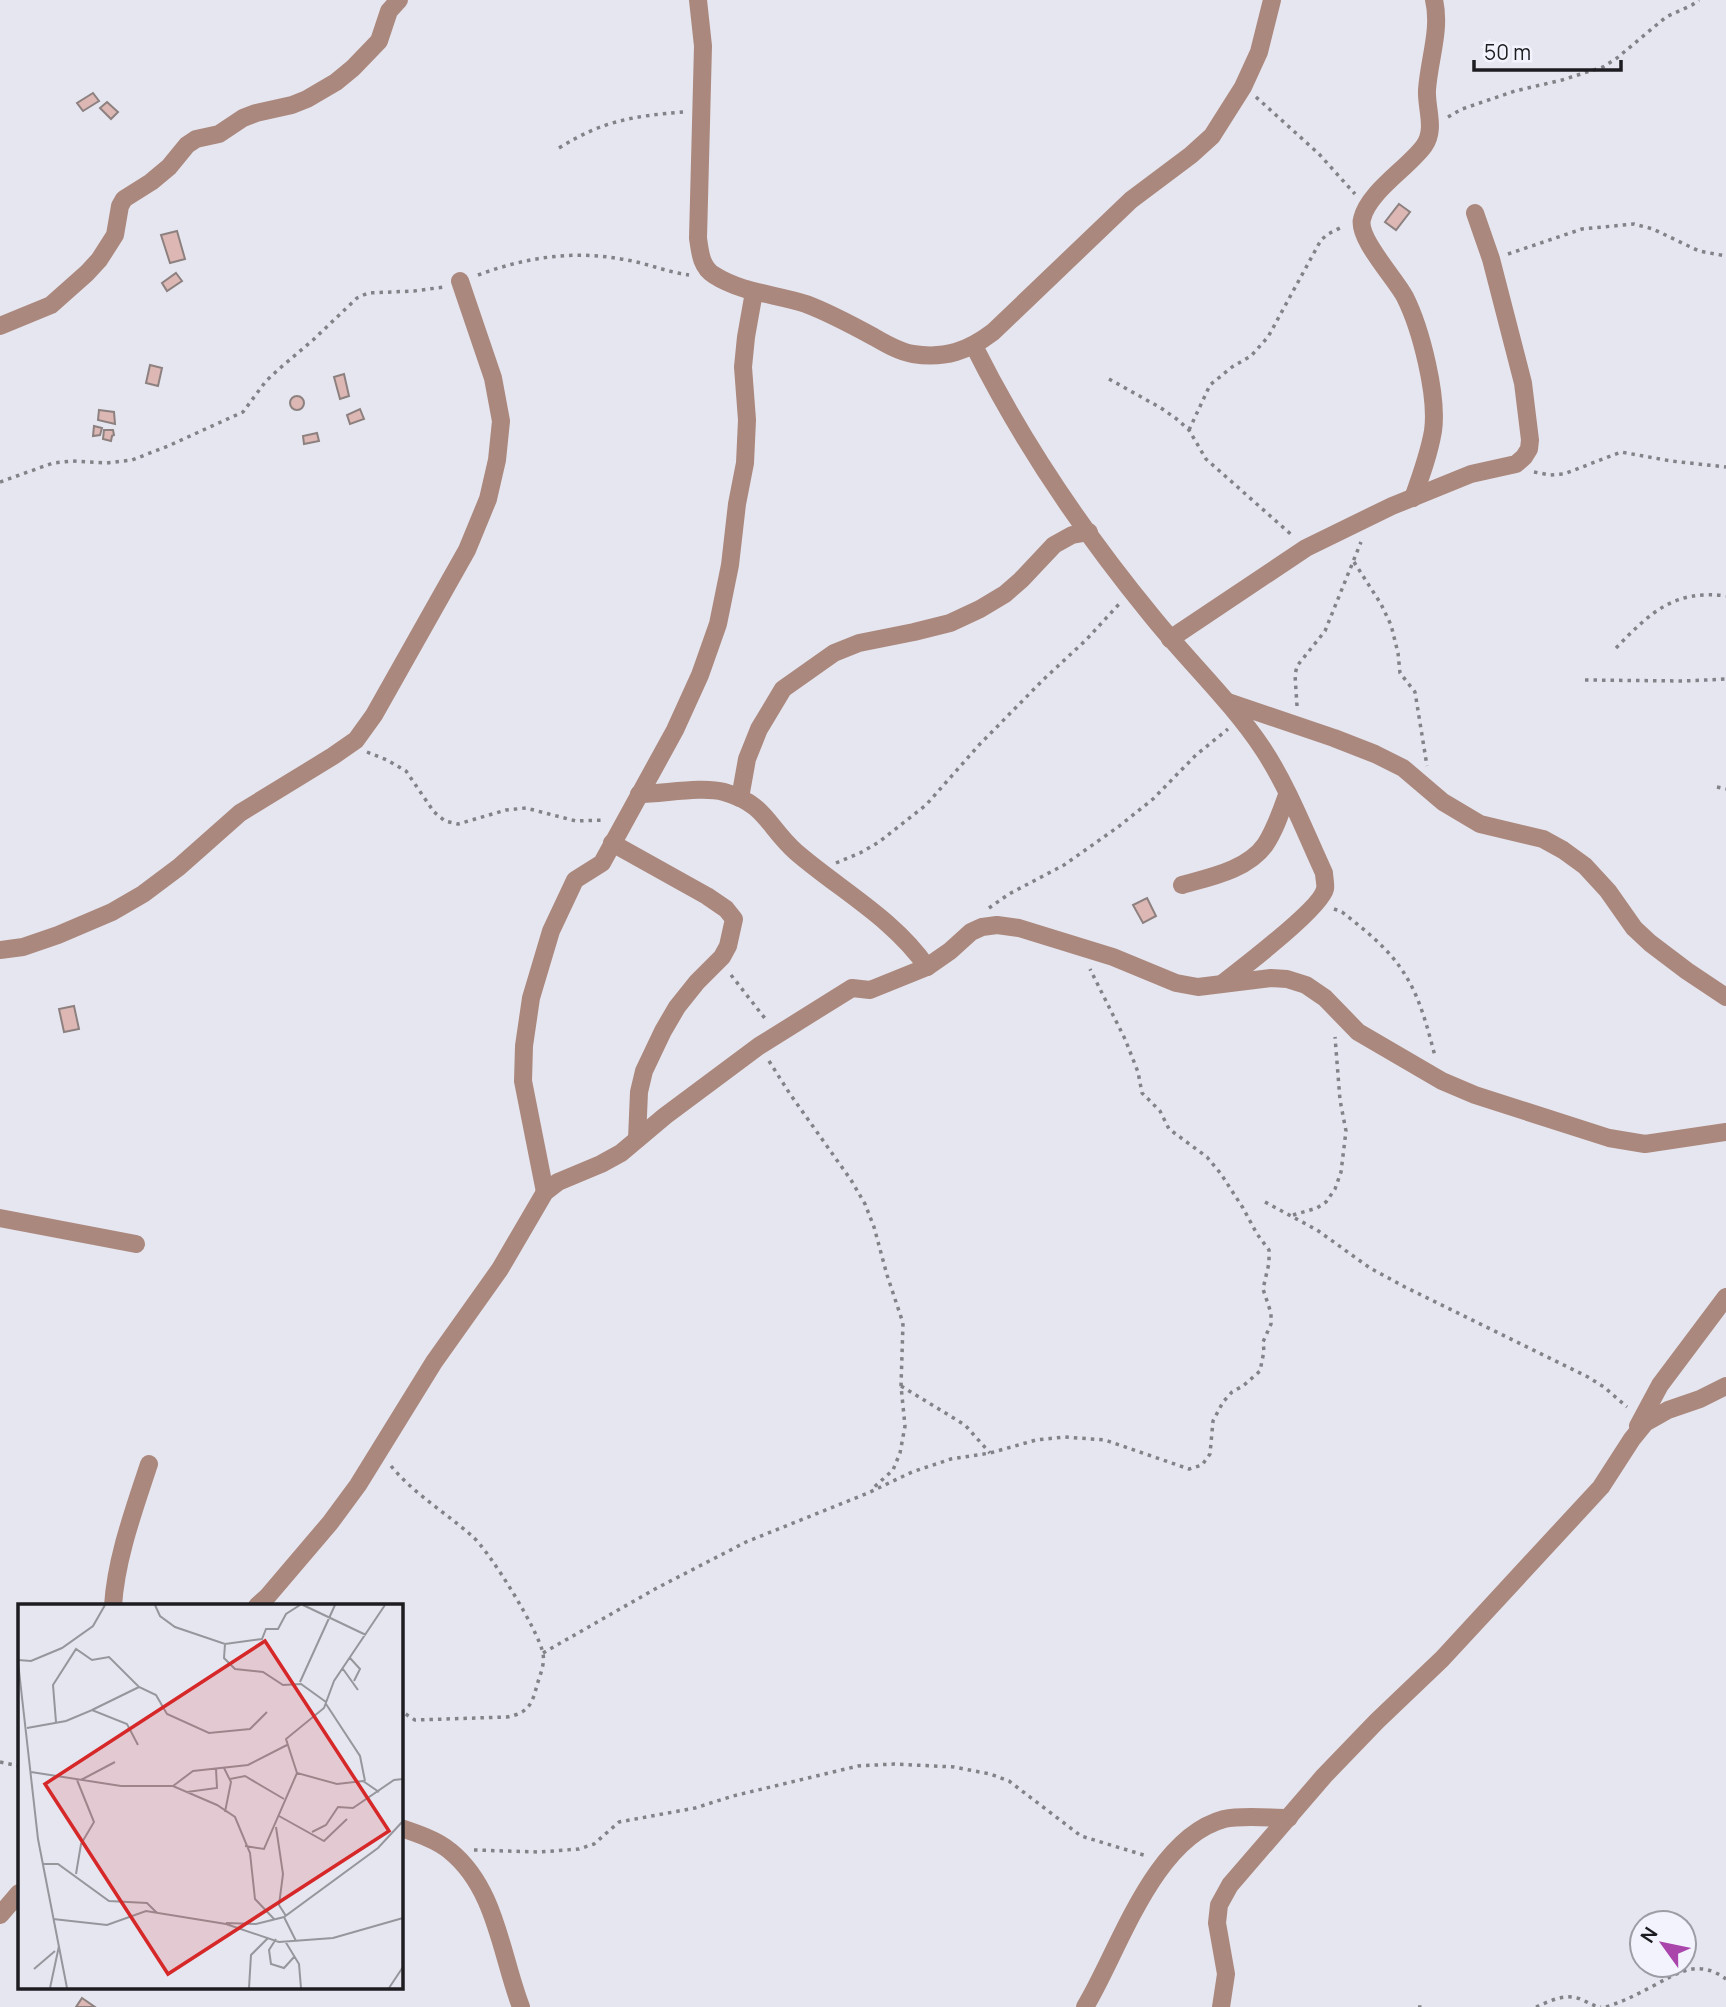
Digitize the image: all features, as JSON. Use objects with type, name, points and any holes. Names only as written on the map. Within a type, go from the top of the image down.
[{"type":"street","points":[[0,326],[51,305],[87,273],[99,260],[114,235],[124,199],[169,167],[187,145],[196,139],[219,134],[243,117],[307,99],[354,68],[379,41],[390,11],[399,0]]},
{"type":"street","points":[[698,0],[703,46],[698,238],[702,262],[712,274],[734,286],[806,304],[890,346],[911,354],[932,355],[953,354],[974,346],[993,332],[1131,200],[1212,136],[1243,87],[1259,52],[1272,0]]},
{"type":"street","points":[[1413,498],[1429,451],[1433,429],[1429,377],[1418,328],[1405,296],[1366,241],[1362,230],[1365,213],[1395,175],[1424,146],[1431,134],[1427,92],[1436,32],[1434,0]]},
{"type":"street","points":[[1170,639],[1306,548],[1374,514],[1471,474],[1516,464],[1529,449],[1523,383],[1491,259],[1475,213]]},
{"type":"street","points":[[0,950],[23,947],[58,935],[112,912],[143,894],[179,867],[240,813],[333,757],[356,740],[374,715],[467,550],[488,499],[497,460],[501,421],[493,378],[460,281]]},
{"type":"street","points":[[545,1192],[523,1081],[524,1046],[531,998],[551,931],[575,880],[602,863],[675,730],[700,675],[718,624],[745,463],[747,420],[743,367],[754,292]]},
{"type":"street","points":[[974,346],[1009,413],[1088,532],[1132,592],[1263,749],[1324,873],[1325,890],[1317,902],[1255,959],[1219,985]]},
{"type":"street","points":[[740,798],[747,759],[759,729],[783,689],[834,653],[859,643],[950,622],[980,609],[1005,594],[1054,545],[1072,535],[1088,532]]},
{"type":"street","points":[[1225,701],[1375,754],[1403,768],[1443,802],[1480,824],[1543,839],[1563,850],[1585,866],[1608,891],[1634,928],[1650,943],[1726,996]]},
{"type":"street","points":[[639,794],[720,791],[757,807],[786,843],[893,928],[927,967]]},
{"type":"street","points":[[1182,885],[1224,873],[1252,858],[1264,847],[1273,831],[1287,795]]},
{"type":"street","points":[[612,843],[707,896],[726,909],[734,919],[728,946],[719,961],[677,1007],[644,1071],[639,1092],[637,1139]]},
{"type":"street","points":[[259,1604],[330,1523],[358,1485],[434,1362],[500,1269],[545,1192],[558,1182],[621,1153],[688,1098],[759,1046],[852,988],[870,990],[927,967],[976,929],[990,925],[1019,928],[1113,957],[1176,983],[1198,987],[1271,978],[1287,979],[1306,985],[1325,998],[1358,1032],[1442,1081],[1475,1095],[1609,1138],[1645,1144],[1726,1132]]},
{"type":"street","points":[[0,1218],[136,1244]]},
{"type":"street","points":[[1221,2007],[1226,1974],[1217,1923],[1219,1905],[1230,1885],[1324,1776],[1442,1658],[1601,1487],[1632,1438],[1660,1385],[1726,1297]]},
{"type":"street","points":[[1632,1438],[1645,1423],[1668,1410],[1726,1387]]},
{"type":"street","points":[[113,1604],[114,1588],[126,1538],[149,1464]]},
{"type":"street","points":[[1086,2007],[1137,1905],[1166,1862],[1182,1844],[1200,1830],[1225,1819],[1289,1818]]},
{"type":"street","points":[[402,1828],[448,1848],[468,1867],[498,1932],[521,2007]]},
{"type":"street","points":[[0,1915],[18,1895]]},
{"type":"path","points":[[1431,134],[1447,117],[1462,110],[1603,66],[1617,58],[1666,17],[1699,0]]},
{"type":"path","points":[[1189,430],[1210,385],[1251,356],[1268,337],[1321,240],[1365,213],[1319,154],[1274,111],[1243,87]]},
{"type":"path","points":[[559,148],[582,134],[617,120],[701,110]]},
{"type":"path","points":[[1491,259],[1583,229],[1634,224],[1661,232],[1699,251],[1726,256]]},
{"type":"path","points":[[0,482],[53,463],[132,460],[243,412],[266,381],[357,298],[368,293],[441,288],[529,259],[561,255],[620,258],[674,273],[712,274]]},
{"type":"path","points":[[1109,379],[1178,419],[1189,430],[1212,466],[1306,548]]},
{"type":"path","points":[[1516,464],[1536,473],[1564,474],[1621,452],[1726,467]]},
{"type":"path","points":[[1291,724],[1297,711],[1297,666],[1325,631],[1374,514]]},
{"type":"path","points":[[1354,562],[1391,625],[1400,673],[1415,692],[1427,765],[1425,785]]},
{"type":"path","points":[[819,870],[879,842],[926,805],[1034,688],[1132,592]]},
{"type":"path","points":[[1616,648],[1647,617],[1664,605],[1694,595],[1726,596]]},
{"type":"path","points":[[1584,680],[1726,679]]},
{"type":"path","points":[[976,929],[992,905],[1064,865],[1140,810],[1239,717]]},
{"type":"path","points":[[356,740],[371,754],[405,771],[434,812],[445,821],[457,824],[506,810],[526,808],[576,821],[625,819]]},
{"type":"path","points":[[1717,787],[1726,789]]},
{"type":"path","points":[[1317,902],[1342,912],[1366,930],[1407,976],[1419,1005],[1442,1081]]},
{"type":"path","points":[[543,1653],[655,1589],[746,1542],[951,1458],[990,1453],[1036,1440],[1065,1437],[1105,1440],[1189,1469],[1202,1465],[1210,1454],[1213,1421],[1223,1402],[1260,1371],[1263,1342],[1271,1324],[1271,1313],[1263,1289],[1269,1250],[1221,1174],[1200,1150],[1169,1129],[1160,1111],[1142,1093],[1138,1072],[1125,1039],[1079,946]]},
{"type":"path","points":[[719,961],[770,1025],[788,1030]]},
{"type":"path","points":[[1291,1215],[1317,1208],[1326,1202],[1335,1189],[1341,1172],[1346,1131],[1340,1100],[1333,1007]]},
{"type":"path","points":[[759,1046],[864,1204],[874,1227],[903,1323],[901,1386],[905,1426],[900,1453],[893,1470],[868,1493]]},
{"type":"path","points":[[1265,1202],[1317,1230],[1370,1268],[1405,1287],[1588,1377],[1604,1387],[1642,1420]]},
{"type":"path","points":[[901,1386],[965,1425],[990,1453]]},
{"type":"path","points":[[379,1450],[401,1478],[474,1537],[518,1601],[537,1634],[543,1653],[543,1663],[533,1699],[527,1709],[518,1715],[415,1720],[402,1712]]},
{"type":"path","points":[[0,1762],[18,1766]]},
{"type":"path","points":[[448,1848],[507,1852],[579,1849],[594,1844],[619,1822],[633,1818],[695,1808],[858,1766],[894,1764],[954,1767],[990,1774],[1009,1781],[1081,1836],[1166,1862]]},
{"type":"path","points":[[1536,2007],[1560,1997],[1573,1997],[1593,2007],[1603,2007],[1626,2000],[1672,1974],[1690,1969],[1705,1968],[1726,1979]]},
{"type":"path","points":[[1418,2007],[1423,2007]]},
{"type":"building","points":[[93,93],[99,101],[83,111],[77,103]]},
{"type":"building","points":[[107,102],[118,112],[111,119],[100,108]]},
{"type":"building","points":[[1399,204],[1410,212],[1396,230],[1385,222]]},
{"type":"building","points":[[177,231],[185,259],[170,263],[161,235]]},
{"type":"building","points":[[176,273],[182,281],[167,291],[162,283]]},
{"type":"building","points":[[150,365],[162,368],[158,386],[146,383]]},
{"type":"building","points":[[344,374],[349,396],[340,399],[334,377]]},
{"type":"building","points":[[294,396],[300,396],[304,403],[300,410],[294,410],[290,406],[290,400]]},
{"type":"building","points":[[360,409],[364,419],[350,424],[347,415]]},
{"type":"building","points":[[99,410],[114,412],[115,424],[98,420]]},
{"type":"building","points":[[94,426],[102,428],[100,435],[93,436]]},
{"type":"building","points":[[104,430],[113,430],[111,441],[103,439]]},
{"type":"building","points":[[317,433],[319,441],[304,444],[303,436]]},
{"type":"building","points":[[1147,898],[1156,916],[1143,923],[1133,905]]},
{"type":"building","points":[[74,1006],[79,1029],[64,1032],[59,1009]]},
{"type":"building","points":[[82,1998],[95,2007],[76,2007]]}]
